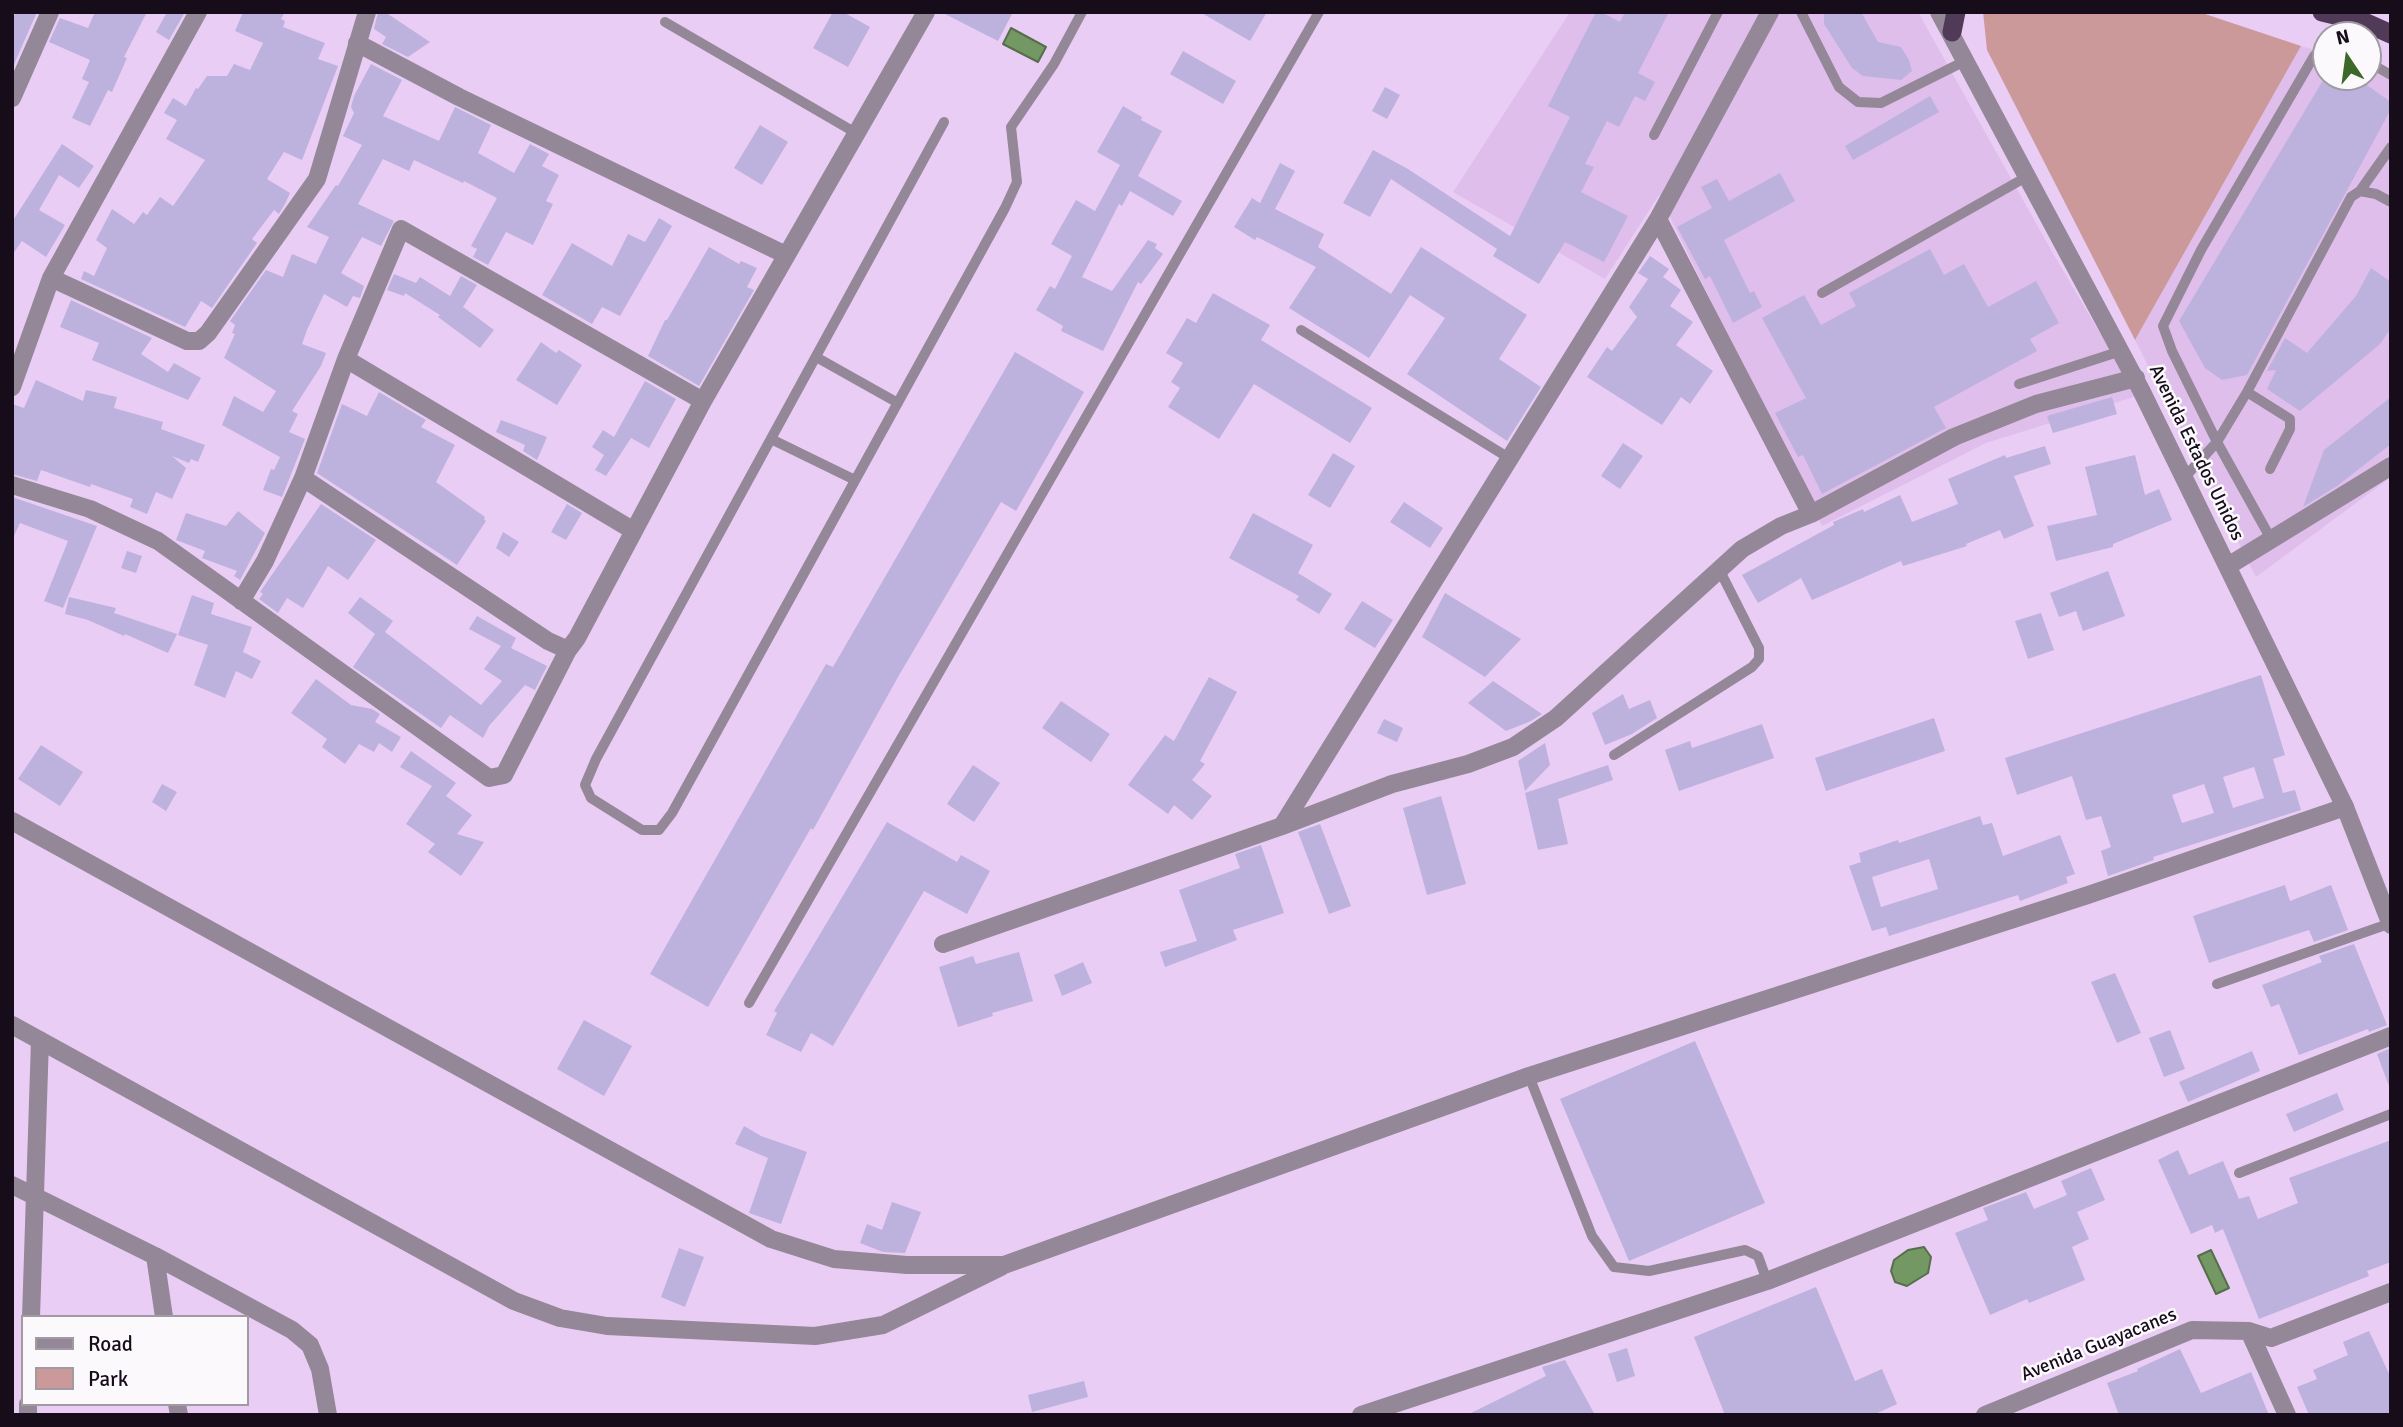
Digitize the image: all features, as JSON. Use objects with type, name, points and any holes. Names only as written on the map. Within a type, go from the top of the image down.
[{"type":"highway","points":[[1952,32],[1956,12]]},
{"type":"highway","points":[[2322,12],[2364,23],[2391,34]]},
{"type":"street","points":[[12,98],[50,12]]},
{"type":"street","points":[[12,387],[51,278],[198,12]]},
{"type":"street","points":[[51,278],[187,341],[199,341],[208,333],[317,179],[367,12]]},
{"type":"street","points":[[1282,826],[1658,219],[1770,12]]},
{"type":"street","name":"Avenida Estados Unidos","points":[[1939,12],[2136,378],[2345,807],[2391,924]]},
{"type":"street","points":[[12,485],[90,509],[158,541],[489,778],[504,775],[568,650],[703,401],[856,133],[920,14]]},
{"type":"street","points":[[357,43],[459,97],[786,255]]},
{"type":"street","points":[[1658,219],[1811,514]]},
{"type":"street","points":[[241,601],[269,553],[303,478],[346,359],[401,229],[703,401]]},
{"type":"street","points":[[346,359],[634,531]]},
{"type":"street","points":[[943,944],[1282,826],[1392,784],[1468,764],[1513,747],[1556,718],[1742,549],[1781,526],[1811,514],[1954,437],[2036,404],[2136,378]]},
{"type":"street","points":[[2228,566],[2391,466]]},
{"type":"street","points":[[303,478],[548,641],[568,650]]},
{"type":"street","points":[[12,1025],[514,1301],[560,1318],[607,1326],[815,1336],[883,1325],[1004,1265],[1529,1076],[2088,895],[2345,807]]},
{"type":"street","points":[[12,821],[771,1239],[834,1259],[906,1265],[1004,1265]]},
{"type":"street","points":[[1361,1415],[1767,1281],[2391,1036]]},
{"type":"street","points":[[32,1315],[40,1040]]},
{"type":"street","points":[[12,1185],[155,1256],[292,1330],[310,1345],[320,1369],[328,1415]]},
{"type":"street","points":[[155,1256],[164,1315]]},
{"type":"street","name":"Avenida Guayacanes","points":[[1985,1415],[2192,1330],[2249,1331],[2271,1338],[2391,1292]]},
{"type":"street","points":[[2249,1331],[2287,1415]]},
{"type":"lane","points":[[944,122],[596,758],[586,785],[591,798],[642,830],[659,830],[672,813],[1005,208],[1017,181],[1011,127],[1055,64],[1083,12]]},
{"type":"lane","points":[[749,1003],[1318,12]]},
{"type":"lane","points":[[1654,135],[1718,12]]},
{"type":"lane","points":[[1801,12],[1839,87],[1857,102],[1881,103],[1967,61]]},
{"type":"lane","points":[[665,22],[856,133]]},
{"type":"lane","points":[[2271,540],[2217,443],[2172,351],[2163,326],[2201,250],[2312,59]]},
{"type":"lane","points":[[2184,478],[2217,443],[2247,393],[2351,197],[2360,191],[2391,147]]},
{"type":"lane","points":[[1822,293],[2028,176]]},
{"type":"lane","points":[[2360,191],[2376,194],[2391,202]]},
{"type":"lane","points":[[1301,330],[1509,458]]},
{"type":"lane","points":[[2019,384],[2121,351]]},
{"type":"lane","points":[[816,357],[898,403]]},
{"type":"lane","points":[[2247,393],[2290,419],[2290,429],[2270,469]]},
{"type":"lane","points":[[771,439],[855,480]]},
{"type":"lane","points":[[1614,755],[1752,667],[1759,659],[1759,648],[1719,569]]},
{"type":"lane","points":[[2217,984],[2391,924]]},
{"type":"lane","points":[[1529,1076],[1592,1236],[1614,1267],[1649,1271],[1745,1250],[1758,1256],[1767,1281]]},
{"type":"lane","points":[[2239,1173],[2391,1114]]},
{"type":"shaded area","points":[[1570,12],[1918,12],[2051,250],[2137,396],[1986,443],[1822,526],[1659,195],[1605,279],[1453,192]]},
{"type":"shaded area","points":[[1011,28],[1046,47],[1038,62],[1003,44]]},
{"type":"shaded area","points":[[2301,46],[2312,49],[2312,91],[2382,91],[2382,69],[2391,71],[2391,477],[2256,577],[2135,340]]},
{"type":"shaded area","points":[[1924,1247],[1931,1257],[1928,1273],[1907,1286],[1895,1282],[1891,1271],[1894,1260],[1908,1250]]},
{"type":"shaded area","points":[[2211,1250],[2229,1288],[2216,1294],[2198,1256]]},
{"type":"green space","points":[[1983,12],[2199,12],[2301,46],[2135,340],[1987,50]]},
{"type":"building","points":[[16,12],[37,12],[12,69],[12,20]]},
{"type":"building","points":[[95,12],[147,12],[124,57],[127,58],[112,92],[108,90],[90,126],[72,118],[89,82],[82,79],[90,60],[49,42],[60,18],[88,28]]},
{"type":"building","points":[[167,12],[185,12],[169,40],[156,32]]},
{"type":"building","points":[[243,12],[285,12],[281,19],[285,21],[283,27],[325,43],[318,59],[338,66],[302,160],[284,152],[267,179],[290,193],[279,214],[274,210],[252,239],[257,243],[212,308],[201,301],[185,327],[81,279],[84,271],[94,276],[107,248],[96,240],[112,209],[134,224],[143,212],[147,215],[160,197],[173,206],[205,160],[166,139],[177,120],[164,113],[173,98],[186,106],[196,88],[198,89],[207,76],[227,76],[234,64],[250,70],[263,43],[235,31]]},
{"type":"building","points":[[378,12],[385,12],[430,42],[408,57],[382,44],[386,37],[374,29]]},
{"type":"building","points":[[833,12],[843,12],[870,27],[848,67],[813,48]]},
{"type":"building","points":[[941,12],[1013,12],[998,41]]},
{"type":"building","points":[[1200,12],[1267,12],[1250,41]]},
{"type":"building","points":[[1596,12],[1620,22],[1625,12],[1669,12],[1638,73],[1655,82],[1645,101],[1635,96],[1619,127],[1607,121],[1585,164],[1594,167],[1581,192],[1628,216],[1604,262],[1565,242],[1539,284],[1493,256],[1497,249],[1391,179],[1370,217],[1343,203],[1373,150],[1408,169],[1510,236],[1570,117],[1548,106]]},
{"type":"building","points":[[1824,12],[1861,12],[1878,42],[1901,47],[1912,71],[1901,80],[1863,76],[1852,68],[1824,24]]},
{"type":"building","points":[[1183,51],[1236,81],[1223,104],[1170,74]]},
{"type":"building","points":[[371,64],[402,80],[383,116],[439,141],[455,107],[491,125],[478,153],[514,173],[530,144],[549,154],[542,166],[559,175],[546,201],[553,204],[533,245],[506,232],[488,265],[473,257],[477,249],[471,246],[497,198],[414,160],[409,171],[383,159],[358,204],[394,221],[381,246],[362,237],[341,273],[364,286],[360,298],[353,296],[347,307],[324,294],[307,330],[302,344],[326,353],[321,366],[292,411],[298,414],[289,432],[305,439],[282,497],[263,490],[271,469],[274,470],[280,457],[222,425],[234,396],[263,412],[276,391],[224,358],[235,334],[232,333],[235,325],[230,321],[266,270],[283,277],[292,254],[316,264],[329,237],[307,227],[336,185],[338,186],[362,145],[343,136],[354,113],[351,107],[354,96]]},
{"type":"building","points":[[1385,87],[1400,95],[1387,119],[1372,111]]},
{"type":"building","points":[[2317,91],[2375,91],[2391,102],[2391,109],[2247,375],[2222,380],[2205,368],[2179,321]]},
{"type":"building","points":[[1930,96],[1939,112],[1853,160],[1845,146]]},
{"type":"building","points":[[1123,106],[1162,131],[1138,176],[1182,201],[1173,216],[1130,191],[1122,206],[1119,204],[1082,277],[1112,291],[1148,240],[1157,244],[1155,248],[1163,254],[1141,284],[1138,282],[1103,351],[1061,331],[1063,326],[1036,310],[1050,286],[1055,289],[1072,256],[1051,244],[1076,200],[1095,211],[1120,165],[1097,152]]},
{"type":"building","points":[[760,125],[788,142],[762,185],[734,168]]},
{"type":"building","points":[[62,144],[94,166],[79,188],[59,175],[39,210],[65,225],[46,257],[22,241],[12,255],[12,222]]},
{"type":"building","points":[[1280,163],[1295,171],[1275,209],[1324,234],[1318,247],[1391,294],[1421,247],[1527,315],[1499,359],[1541,387],[1507,441],[1407,374],[1445,318],[1410,295],[1369,358],[1289,308],[1316,267],[1257,237],[1255,240],[1234,227],[1252,198],[1260,203]]},
{"type":"building","points":[[1780,173],[1795,201],[1724,240],[1750,293],[1754,291],[1762,307],[1733,323],[1710,276],[1705,279],[1677,227],[1712,208],[1701,187],[1717,179],[1729,201]]},
{"type":"building","points":[[659,218],[672,226],[620,316],[602,307],[592,324],[542,295],[572,243],[612,266],[628,234],[645,242]]},
{"type":"building","points":[[709,247],[739,264],[741,261],[757,268],[747,287],[754,290],[699,386],[648,356],[665,320]]},
{"type":"building","points":[[1930,249],[1944,275],[1964,264],[1988,307],[2036,281],[2059,323],[2030,339],[2037,351],[1934,407],[1946,428],[1822,494],[1803,455],[1798,457],[1775,413],[1806,398],[1762,318],[1804,295],[1821,325],[1856,306],[1849,293]]},
{"type":"building","points":[[1650,256],[1669,269],[1663,277],[1681,290],[1670,306],[1693,322],[1676,345],[1713,371],[1690,404],[1681,397],[1662,425],[1587,377],[1607,347],[1612,351],[1637,317],[1629,307],[1648,279],[1638,273]]},
{"type":"building","points":[[2371,268],[2391,282],[2391,328],[2380,344],[2300,411],[2267,389],[2276,370],[2267,371],[2285,338],[2307,353],[2356,296]]},
{"type":"building","points":[[394,274],[416,283],[420,277],[450,296],[461,276],[477,285],[463,307],[494,330],[480,348],[438,317],[440,315],[405,293],[404,296],[387,290]]},
{"type":"building","points":[[1213,293],[1270,325],[1261,340],[1372,408],[1350,443],[1254,384],[1219,439],[1168,407],[1180,388],[1171,382],[1183,363],[1166,353],[1187,318],[1196,323]]},
{"type":"building","points":[[71,300],[152,338],[141,354],[168,372],[174,363],[201,378],[188,400],[92,360],[99,343],[60,327]]},
{"type":"building","points":[[541,342],[556,353],[559,350],[582,365],[557,405],[516,380]]},
{"type":"building","points":[[1015,352],[1084,392],[1016,511],[1001,502],[708,1007],[650,974],[826,664],[833,667]]},
{"type":"building","points":[[36,380],[83,401],[86,390],[117,397],[114,408],[163,422],[161,429],[205,445],[198,462],[191,459],[189,463],[172,456],[186,468],[172,499],[156,492],[147,514],[130,507],[133,499],[91,484],[90,487],[41,470],[37,481],[12,474],[12,404],[24,408]]},
{"type":"building","points":[[645,381],[676,399],[649,448],[631,438],[606,476],[595,470],[604,455],[592,447],[603,430],[614,437]]},
{"type":"building","points":[[379,392],[426,420],[421,427],[455,445],[436,482],[485,517],[486,521],[457,565],[317,473],[342,404],[367,416]]},
{"type":"building","points":[[2112,397],[2117,414],[2053,433],[2047,416]]},
{"type":"building","points":[[2391,397],[2391,444],[2337,486],[2303,507],[2324,450]]},
{"type":"building","points":[[501,420],[547,437],[537,460],[523,451],[525,445],[496,432]]},
{"type":"building","points":[[1623,443],[1643,456],[1620,489],[1601,476]]},
{"type":"building","points":[[2045,446],[2051,464],[2014,476],[2034,526],[2004,539],[2000,530],[1966,544],[1967,546],[1903,566],[1901,561],[1812,600],[1801,578],[1758,603],[1742,575],[1834,525],[1833,522],[1863,509],[1864,512],[1900,495],[1912,522],[1958,504],[1948,479],[2005,455],[2006,458]]},
{"type":"building","points":[[1333,453],[1355,466],[1330,508],[1308,495]]},
{"type":"building","points":[[2135,455],[2145,495],[2159,489],[2172,520],[2113,544],[2113,547],[2056,561],[2047,526],[2097,515],[2085,467]]},
{"type":"building","points":[[12,497],[97,526],[63,608],[44,601],[68,541],[20,523],[12,540]]},
{"type":"building","points":[[1404,502],[1443,528],[1430,548],[1390,522]]},
{"type":"building","points":[[321,504],[376,540],[348,580],[328,566],[303,608],[287,598],[278,613],[259,599],[263,594],[260,592]]},
{"type":"building","points":[[567,504],[582,513],[566,540],[551,532]]},
{"type":"building","points":[[238,511],[265,533],[240,580],[234,576],[237,571],[202,558],[205,551],[176,540],[186,513],[226,526]]},
{"type":"building","points":[[1253,513],[1313,545],[1298,573],[1332,594],[1319,614],[1296,600],[1299,596],[1229,558]]},
{"type":"building","points":[[503,532],[519,542],[509,557],[496,548]]},
{"type":"building","points":[[127,551],[142,556],[136,573],[121,568]]},
{"type":"building","points":[[2108,571],[2125,616],[2083,631],[2076,611],[2059,617],[2050,593]]},
{"type":"building","points":[[1445,593],[1521,639],[1485,677],[1422,637]]},
{"type":"building","points":[[192,595],[214,603],[211,614],[252,627],[243,652],[261,661],[252,679],[236,671],[225,698],[194,685],[208,645],[178,635]]},
{"type":"building","points":[[69,597],[116,608],[114,613],[177,634],[168,653],[125,634],[124,636],[88,620],[65,614]]},
{"type":"building","points":[[360,597],[393,621],[385,632],[481,705],[502,681],[484,669],[501,646],[469,629],[477,616],[516,638],[511,648],[547,666],[535,690],[525,685],[489,726],[483,738],[450,715],[441,728],[353,667],[375,634],[348,613]]},
{"type":"building","points":[[1362,601],[1393,620],[1375,648],[1344,629]]},
{"type":"building","points":[[2041,613],[2054,650],[2028,659],[2015,621]]},
{"type":"building","points":[[2261,675],[2285,755],[2273,759],[2283,793],[2295,790],[2301,810],[2153,857],[2154,860],[2108,876],[2101,851],[2111,847],[2101,816],[2086,820],[2072,776],[2017,795],[2005,758]],"holes":[[[2254,767],[2264,798],[2233,808],[2223,777]],[[2204,784],[2214,813],[2182,823],[2172,795]]]},
{"type":"building","points":[[1209,677],[1237,692],[1200,761],[1205,764],[1192,780],[1212,796],[1192,820],[1174,805],[1168,814],[1128,785],[1165,735],[1174,741]]},
{"type":"building","points":[[316,679],[351,705],[372,709],[380,714],[375,722],[401,737],[392,752],[379,743],[374,752],[359,744],[345,764],[322,747],[327,739],[291,713]]},
{"type":"building","points":[[1493,681],[1542,714],[1506,731],[1468,703]]},
{"type":"building","points":[[1623,694],[1629,709],[1650,700],[1657,718],[1632,734],[1605,745],[1592,713]]},
{"type":"building","points":[[1061,701],[1110,734],[1091,762],[1042,728]]},
{"type":"building","points":[[1934,718],[1945,751],[1826,791],[1815,758]]},
{"type":"building","points":[[1384,719],[1403,728],[1397,742],[1377,733]]},
{"type":"building","points":[[1762,724],[1774,758],[1679,791],[1665,750],[1690,741],[1692,748]]},
{"type":"building","points":[[1545,743],[1550,765],[1525,791],[1518,761]]},
{"type":"building","points":[[41,745],[83,772],[60,806],[18,779]]},
{"type":"building","points":[[411,751],[456,783],[446,796],[472,815],[457,834],[484,842],[461,876],[428,852],[435,844],[406,824],[432,786],[400,767]]},
{"type":"building","points":[[973,765],[1000,783],[974,822],[947,804]]},
{"type":"building","points":[[1608,765],[1613,780],[1558,799],[1568,844],[1538,850],[1525,793]]},
{"type":"building","points":[[162,784],[177,792],[166,811],[152,802]]},
{"type":"building","points":[[1441,796],[1466,884],[1427,895],[1403,808]]},
{"type":"building","points":[[1980,816],[1983,825],[1992,823],[2003,856],[2060,835],[2075,874],[2066,877],[2068,883],[2020,901],[2018,895],[1889,936],[1886,927],[1872,931],[1849,866],[1861,862],[1859,853],[1898,840],[1899,843]],"holes":[[[1929,859],[1938,889],[1881,907],[1872,877]]]},
{"type":"building","points":[[887,822],[957,862],[961,855],[990,871],[967,914],[924,891],[833,1046],[811,1033],[801,1052],[766,1035],[777,1013],[774,1011]]},
{"type":"building","points":[[1320,824],[1351,906],[1329,914],[1298,832]]},
{"type":"building","points":[[1261,845],[1284,913],[1233,930],[1237,940],[1165,967],[1160,952],[1197,941],[1179,890],[1240,868],[1235,854]]},
{"type":"building","points":[[2285,885],[2290,901],[2331,885],[2348,930],[2314,942],[2309,930],[2209,963],[2193,916]]},
{"type":"building","points":[[2354,944],[2387,1025],[2369,1032],[2368,1029],[2299,1055],[2279,1004],[2271,1007],[2262,985],[2322,962],[2319,956]]},
{"type":"building","points":[[1019,952],[1033,1001],[958,1027],[939,967],[973,956],[976,964]]},
{"type":"building","points":[[1083,962],[1092,983],[1062,996],[1054,975]]},
{"type":"building","points":[[2115,973],[2141,1033],[2117,1043],[2091,982]]},
{"type":"building","points":[[584,1020],[632,1046],[604,1096],[557,1069]]},
{"type":"building","points":[[2170,1030],[2185,1069],[2164,1077],[2149,1038]]},
{"type":"building","points":[[1695,1041],[1765,1203],[1629,1261],[1560,1099]]},
{"type":"building","points":[[2391,1048],[2391,1086],[2389,1086],[2377,1054]]},
{"type":"building","points":[[2252,1051],[2260,1071],[2188,1102],[2179,1082]]},
{"type":"building","points":[[2337,1093],[2344,1110],[2294,1132],[2286,1114]]},
{"type":"building","points":[[744,1126],[761,1136],[807,1152],[781,1224],[749,1213],[768,1158],[735,1144]]},
{"type":"building","points":[[2391,1140],[2391,1262],[2367,1271],[2369,1276],[2259,1319],[2223,1229],[2215,1233],[2212,1225],[2191,1234],[2158,1160],[2178,1150],[2189,1175],[2223,1161],[2239,1199],[2249,1196],[2258,1219],[2298,1203],[2289,1178]]},
{"type":"building","points":[[2091,1168],[2105,1200],[2077,1212],[2089,1239],[2072,1247],[2085,1280],[2029,1303],[2027,1299],[1990,1315],[1955,1233],[1988,1220],[1983,1208],[2026,1192],[2034,1209],[2067,1195],[2061,1181]]},
{"type":"building","points":[[892,1202],[921,1212],[905,1253],[883,1252],[860,1243],[867,1224],[882,1230]]},
{"type":"building","points":[[679,1248],[704,1257],[685,1307],[661,1297]]},
{"type":"building","points":[[1816,1287],[1855,1381],[1882,1369],[1897,1404],[1873,1415],[1725,1415],[1694,1337]]},
{"type":"building","points":[[2369,1331],[2391,1378],[2391,1415],[2309,1415],[2297,1387],[2317,1379],[2313,1370],[2348,1355],[2343,1342]]},
{"type":"building","points":[[1627,1348],[1635,1376],[1617,1382],[1608,1354]]},
{"type":"building","points":[[2180,1349],[2201,1393],[2251,1372],[2269,1415],[2119,1415],[2107,1383],[2138,1371],[2137,1369]]},
{"type":"building","points":[[1565,1360],[1595,1415],[1467,1415],[1546,1376],[1542,1367]]},
{"type":"building","points":[[1084,1381],[1088,1397],[1032,1412],[1028,1395]]}]
